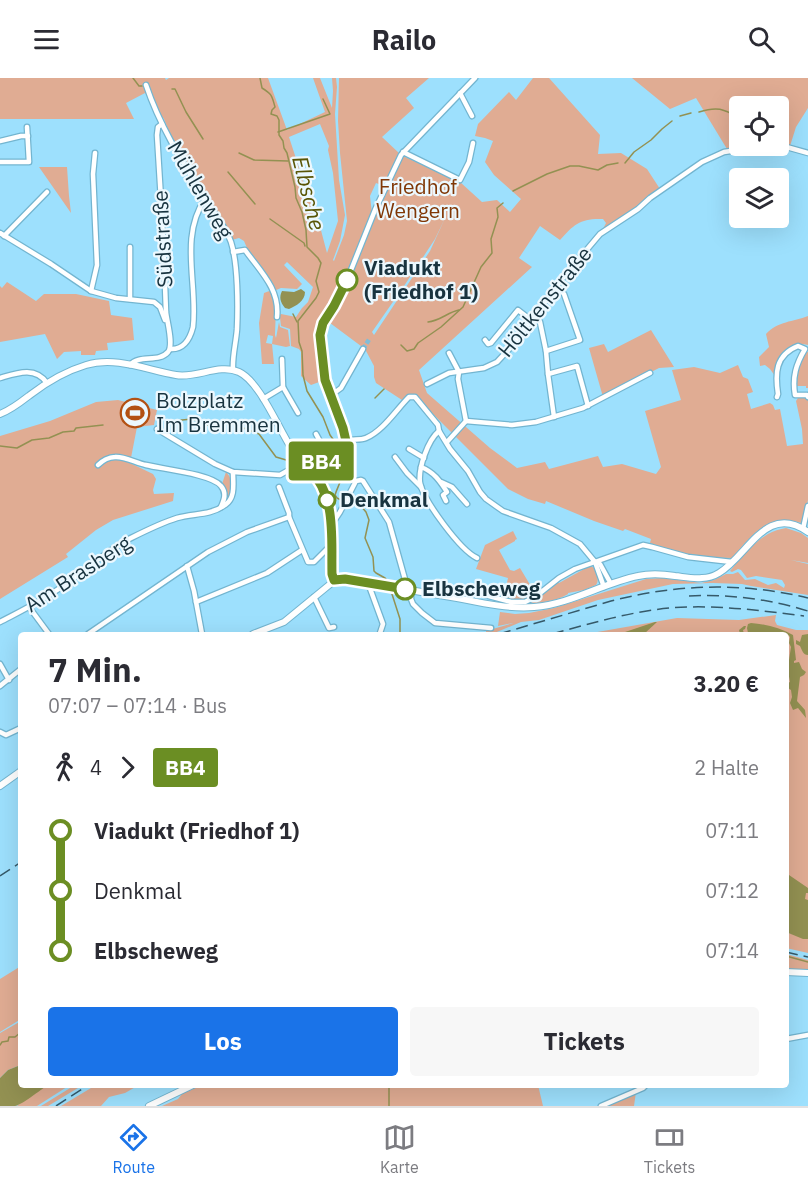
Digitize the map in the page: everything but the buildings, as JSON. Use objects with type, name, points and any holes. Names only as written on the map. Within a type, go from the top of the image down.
[{"type":"main road","points":[[0,414],[10,410],[47,383],[69,371],[95,363],[112,362],[183,376],[233,370],[247,377],[263,399],[289,445],[315,475],[327,500],[332,524],[334,580]]},
{"type":"main road","points":[[258,632],[284,622],[334,580],[345,579],[485,604],[532,607],[560,602],[607,585],[650,574],[704,578],[720,573],[750,542],[775,525],[792,524],[806,530]]},
{"type":"main road","points":[[0,786],[18,773]]},
{"type":"main road","points":[[789,972],[808,973]]},
{"type":"main road","points":[[150,1106],[187,1088]]},
{"type":"street","points":[[346,441],[324,375],[321,327],[347,280],[375,210],[403,152],[475,78]]},
{"type":"street","name":"Mühlenweg","points":[[146,85],[171,141],[230,240],[236,272],[237,321],[233,370]]},
{"type":"street","points":[[460,93],[472,116]]},
{"type":"street","name":"Südstraße","points":[[162,124],[158,127],[157,135],[166,323],[172,344],[170,349]]},
{"type":"street","points":[[0,162],[29,162],[27,127]]},
{"type":"street","points":[[0,141],[28,136]]},
{"type":"street","points":[[403,152],[460,180],[470,160],[474,143]]},
{"type":"street","name":"Höltkenstraße","points":[[427,384],[447,374],[484,368],[494,364],[509,350],[555,286],[603,232],[707,159],[733,150],[774,147],[790,147],[808,153]]},
{"type":"street","points":[[91,291],[97,265],[93,174],[96,153]]},
{"type":"street","points":[[47,192],[2,235],[91,291],[109,296],[156,302],[166,323]]},
{"type":"street","points":[[130,365],[136,360],[157,358],[166,354],[170,349],[179,349],[189,339],[193,327],[191,241],[196,215],[206,199]]},
{"type":"street","points":[[129,247],[130,299]]},
{"type":"street","points":[[233,252],[245,250],[266,276],[278,307],[277,318]]},
{"type":"street","points":[[546,351],[580,340],[564,294],[555,286]]},
{"type":"street","points":[[485,340],[487,344],[490,344],[518,310],[540,322],[554,417]]},
{"type":"street","points":[[777,397],[778,366],[786,353],[798,346],[805,349],[795,371],[795,395],[807,395],[808,397]]},
{"type":"street","points":[[330,396],[341,388],[363,349]]},
{"type":"street","points":[[449,353],[459,372],[458,379],[465,423]]},
{"type":"street","points":[[282,359],[283,387],[298,413]]},
{"type":"street","points":[[548,374],[577,366],[588,406]]},
{"type":"street","points":[[0,378],[29,371],[39,375],[47,383]]},
{"type":"street","points":[[448,440],[465,423],[513,425],[536,422],[588,406],[650,374]]},
{"type":"street","points":[[263,399],[283,387]]},
{"type":"street","points":[[309,468],[342,447],[346,441],[353,438],[366,438],[379,429],[409,397],[416,397],[438,425],[439,431],[448,440],[452,452],[489,502],[503,512],[564,534],[584,548],[595,562],[607,585]]},
{"type":"street","points":[[157,429],[215,464],[233,472],[280,475],[303,462]]},
{"type":"street","points":[[439,431],[424,458],[420,481],[437,515],[454,538],[468,553],[477,558]]},
{"type":"street","points":[[316,434],[328,456]]},
{"type":"street","points":[[409,449],[424,458]]},
{"type":"street","points":[[98,465],[117,457],[153,467],[201,476],[218,482],[222,487],[225,493],[221,507]]},
{"type":"street","points":[[395,457],[406,473],[422,487]]},
{"type":"street","points":[[421,467],[441,482],[447,492],[443,495],[446,501]]},
{"type":"street","points":[[221,507],[228,503],[232,494],[233,472]]},
{"type":"street","points":[[332,524],[356,481],[363,481],[389,522],[413,604],[435,623],[491,628]]},
{"type":"street","points":[[441,482],[452,487],[467,504]]},
{"type":"street","points":[[279,487],[308,562],[312,563],[332,544]]},
{"type":"street","points":[[806,530],[808,506]]},
{"type":"street","name":"Am Brasberg","points":[[0,622],[29,608],[66,584],[123,542],[174,519],[207,514],[221,507]]},
{"type":"street","points":[[91,632],[208,552],[247,532],[289,517]]},
{"type":"street","points":[[470,591],[521,603],[535,597],[579,567],[643,545],[695,559],[732,562]]},
{"type":"street","points":[[196,603],[267,573],[302,550]]},
{"type":"street","points":[[187,566],[195,591],[202,632]]},
{"type":"street","points":[[368,583],[383,624],[380,632]]},
{"type":"street","points":[[314,597],[328,628],[334,627]]},
{"type":"street","points":[[29,608],[47,632]]},
{"type":"street","points":[[0,664],[9,680]]},
{"type":"street","points":[[0,686],[18,672]]},
{"type":"street","points":[[0,732],[6,735],[18,729]]},
{"type":"street","points":[[789,1038],[808,1035]]},
{"type":"street","points":[[601,1106],[643,1088]]},
{"type":"green space","points":[[0,78],[165,78],[166,80],[169,78],[268,78],[287,130],[325,112],[313,78],[320,78],[332,108],[332,78],[336,78],[335,114],[339,180],[345,215],[334,261],[347,221],[338,121],[339,78],[429,78],[406,98],[414,108],[382,137],[400,154],[384,186],[376,183],[370,196],[372,214],[346,273],[342,288],[317,330],[322,381],[311,385],[301,376],[301,352],[291,346],[290,329],[281,326],[278,317],[281,314],[296,317],[308,302],[313,287],[287,262],[284,265],[302,284],[297,289],[281,288],[275,292],[272,282],[250,255],[244,241],[239,238],[232,240],[225,223],[171,137],[164,119],[145,93],[126,103],[134,119],[0,119]],"holes":[[[320,124],[329,146],[338,221],[327,253],[318,219],[289,137]]]},
{"type":"green space","name":"Friedhof Wengern","points":[[533,78],[549,78],[600,135],[598,154],[621,153],[647,169],[660,189],[638,209],[602,231],[606,223],[603,219],[583,221],[574,226],[560,240],[540,226],[519,258],[532,267],[419,370],[427,393],[490,448],[517,468],[545,462],[549,469],[598,456],[603,467],[622,464],[656,474],[661,467],[645,411],[681,400],[672,370],[694,367],[720,373],[738,365],[743,377],[748,379],[753,392],[747,394],[751,409],[770,403],[775,410],[780,409],[787,446],[803,444],[796,401],[802,396],[808,400],[808,500],[803,522],[789,520],[770,523],[754,534],[732,558],[695,557],[650,543],[651,539],[594,521],[546,501],[545,504],[528,499],[508,489],[416,395],[402,400],[376,383],[374,366],[365,349],[326,320],[351,285],[350,279],[374,217],[403,156],[460,182],[482,202],[497,200],[510,212],[521,199],[494,175],[485,162],[493,141],[475,136],[478,124],[509,92],[516,100]],"holes":[[[446,216],[430,251],[374,335],[372,332],[435,239]]]},
{"type":"green space","points":[[632,78],[808,78],[808,108],[796,127],[790,146],[789,96],[729,96],[729,149],[727,149],[696,98],[670,109]]},
{"type":"green space","points":[[39,167],[67,167],[71,213]]},
{"type":"green space","points":[[7,282],[36,301],[44,294],[76,294],[109,301],[111,315],[132,318],[134,340],[107,343],[108,350],[96,351],[95,355],[81,355],[81,351],[64,352],[57,359],[45,334],[0,342],[0,286],[2,288]]},
{"type":"green space","points":[[272,290],[276,306],[275,335],[276,338],[279,322],[280,327],[288,330],[290,346],[272,344],[274,364],[262,364],[259,323],[264,293]],"holes":[[[268,335],[273,336],[272,344],[266,343]]]},
{"type":"green space","points":[[808,316],[808,345],[794,345],[789,348],[775,376],[765,365],[760,366],[759,357],[769,347],[766,334],[781,324]]},
{"type":"green space","points":[[651,330],[674,367],[659,368],[603,397],[589,348],[604,344],[608,352]]},
{"type":"green space","points":[[808,352],[808,388],[795,386],[797,368]]},
{"type":"green space","points":[[118,400],[157,410],[154,425],[137,427],[130,463],[153,474],[156,479],[154,494],[174,493],[173,501],[113,520],[96,530],[66,554],[68,557],[0,599],[0,436],[50,421],[96,402]]},
{"type":"green space","points":[[226,472],[231,480],[232,488],[225,503],[226,492],[222,484]]},
{"type":"green space","points":[[786,528],[808,538],[808,563],[791,560],[808,564],[808,595],[742,584],[673,584],[598,600],[539,620],[521,622],[497,632],[486,632],[513,623],[498,626],[500,612],[529,613],[554,608],[646,579],[662,578],[701,583],[738,572],[745,580],[755,579],[768,585],[776,583],[784,588],[782,580],[756,576],[747,578],[741,570],[730,571],[748,551],[772,532]]},
{"type":"green space","points":[[513,531],[517,539],[499,550],[510,570],[520,568],[535,593],[528,599],[520,601],[503,600],[508,578],[476,569],[485,545]]},
{"type":"green space","points":[[591,566],[597,577],[596,585],[553,600],[527,604],[557,582]]},
{"type":"green space","points":[[776,615],[777,625],[796,630],[808,630],[808,903],[789,918],[789,632],[597,632],[677,618],[739,620]]},
{"type":"green space","points":[[789,933],[808,939],[808,953],[789,949]]},
{"type":"green space","points":[[789,955],[808,960],[808,970],[789,969]]},
{"type":"green space","points":[[18,968],[18,1021],[0,1032],[0,979]]},
{"type":"green space","points":[[18,1023],[18,1066],[8,1070],[0,1078],[0,1033]]},
{"type":"green space","points":[[37,1088],[65,1088],[37,1106],[17,1106]]},
{"type":"green space","points":[[70,1088],[78,1088],[48,1106],[41,1106]]},
{"type":"green space","points":[[91,1088],[134,1088],[109,1097],[101,1106],[61,1106]]},
{"type":"green space","points":[[195,1088],[539,1088],[543,1106],[162,1106],[178,1099],[182,1094]]},
{"type":"green space","points":[[636,1092],[634,1106],[608,1106]]},
{"type":"shaded area","points":[[301,289],[305,292],[302,301],[289,309],[285,308],[280,300],[282,291],[294,292]]},
{"type":"shaded area","points":[[655,622],[657,622],[646,632],[625,632]]},
{"type":"shaded area","points":[[751,623],[787,632],[748,632],[747,628]]},
{"type":"shaded area","points":[[789,633],[793,635],[796,660],[794,663],[799,662],[806,672],[800,677],[797,701],[805,710],[806,718],[798,708],[793,710],[790,703],[792,697],[789,689]]},
{"type":"shaded area","points":[[808,634],[808,655],[806,655],[796,644],[796,640],[800,642],[802,635]]},
{"type":"shaded area","points":[[789,875],[808,888],[805,899],[808,900],[808,939],[789,933]]},
{"type":"shaded area","points":[[18,1066],[18,1088],[44,1088],[18,1105],[0,1106],[0,1078],[8,1070]]},
{"type":"waterway","points":[[133,78],[139,86],[142,86]]},
{"type":"waterway","name":"Elbsche","points":[[260,78],[262,88],[270,94],[273,100],[275,107],[271,114],[277,116],[279,120],[279,135],[287,153],[296,198],[302,212],[307,247],[321,263],[316,281],[319,292],[298,321],[299,342],[307,391],[338,446]]},
{"type":"waterway","points":[[172,89],[175,89],[203,139]]},
{"type":"waterway","points":[[278,132],[330,114],[323,99]]},
{"type":"waterway","points":[[699,112],[711,109],[729,112]]},
{"type":"waterway","points":[[680,116],[691,113]]},
{"type":"waterway","points":[[625,163],[634,152],[672,121]]},
{"type":"waterway","points":[[239,153],[254,160],[288,161]]},
{"type":"waterway","points":[[513,191],[547,174],[570,166],[598,170],[618,163]]},
{"type":"waterway","points":[[228,172],[255,204]]},
{"type":"waterway","points":[[401,345],[407,351],[414,349],[418,343],[441,327],[463,307],[481,267],[492,253],[491,239],[498,217],[497,208],[503,203]]},
{"type":"waterway","points":[[270,219],[305,246]]},
{"type":"waterway","points":[[428,322],[459,310]]},
{"type":"waterway","points":[[293,314],[297,322]]},
{"type":"waterway","points":[[375,398],[384,389]]},
{"type":"waterway","points":[[172,421],[192,419],[207,425],[228,422],[259,434],[276,457],[293,462]]},
{"type":"waterway","points":[[0,446],[17,448],[32,440],[49,438],[63,432],[74,431],[76,428],[103,425]]},
{"type":"waterway","name":"Elbsche","points":[[339,459],[343,473],[335,495],[343,501]]},
{"type":"waterway","name":"Elbsche","points":[[348,502],[360,505],[366,512],[369,520],[365,538],[373,557],[374,571],[389,583]]},
{"type":"waterway","name":"Elbsche","points":[[391,591],[400,619],[400,632]]},
{"type":"waterway","points":[[789,957],[808,962]]},
{"type":"waterway","points":[[0,1045],[8,1041],[9,1037],[18,1034]]},
{"type":"waterway","points":[[389,1088],[389,1106]]},
{"type":"tunnel","points":[[363,349],[370,338]]},
{"type":"railway","points":[[506,632],[611,601],[685,588],[759,589],[808,598]]},
{"type":"railway","points":[[689,596],[749,598],[808,611]]},
{"type":"railway","points":[[559,632],[619,616],[671,608],[732,608],[804,616]]},
{"type":"railway","points":[[0,876],[18,864]]},
{"type":"railway","points":[[789,953],[808,957]]},
{"type":"railway","points":[[56,1106],[84,1088]]},
{"type":"bus line","name":"BB4","points":[[347,280],[321,327],[320,335],[325,380],[346,441],[340,448],[309,468],[315,475],[329,506],[334,580],[345,579],[405,589]]},
{"type":"place","name":"Viadukt (Friedhof 1)","points":[[347,280]]},
{"type":"place","name":"Bolzplatz Im Bremmen","points":[[135,413]]},
{"type":"place","name":"Denkmal","points":[[327,500]]},
{"type":"place","name":"Elbscheweg","points":[[405,589]]}]
